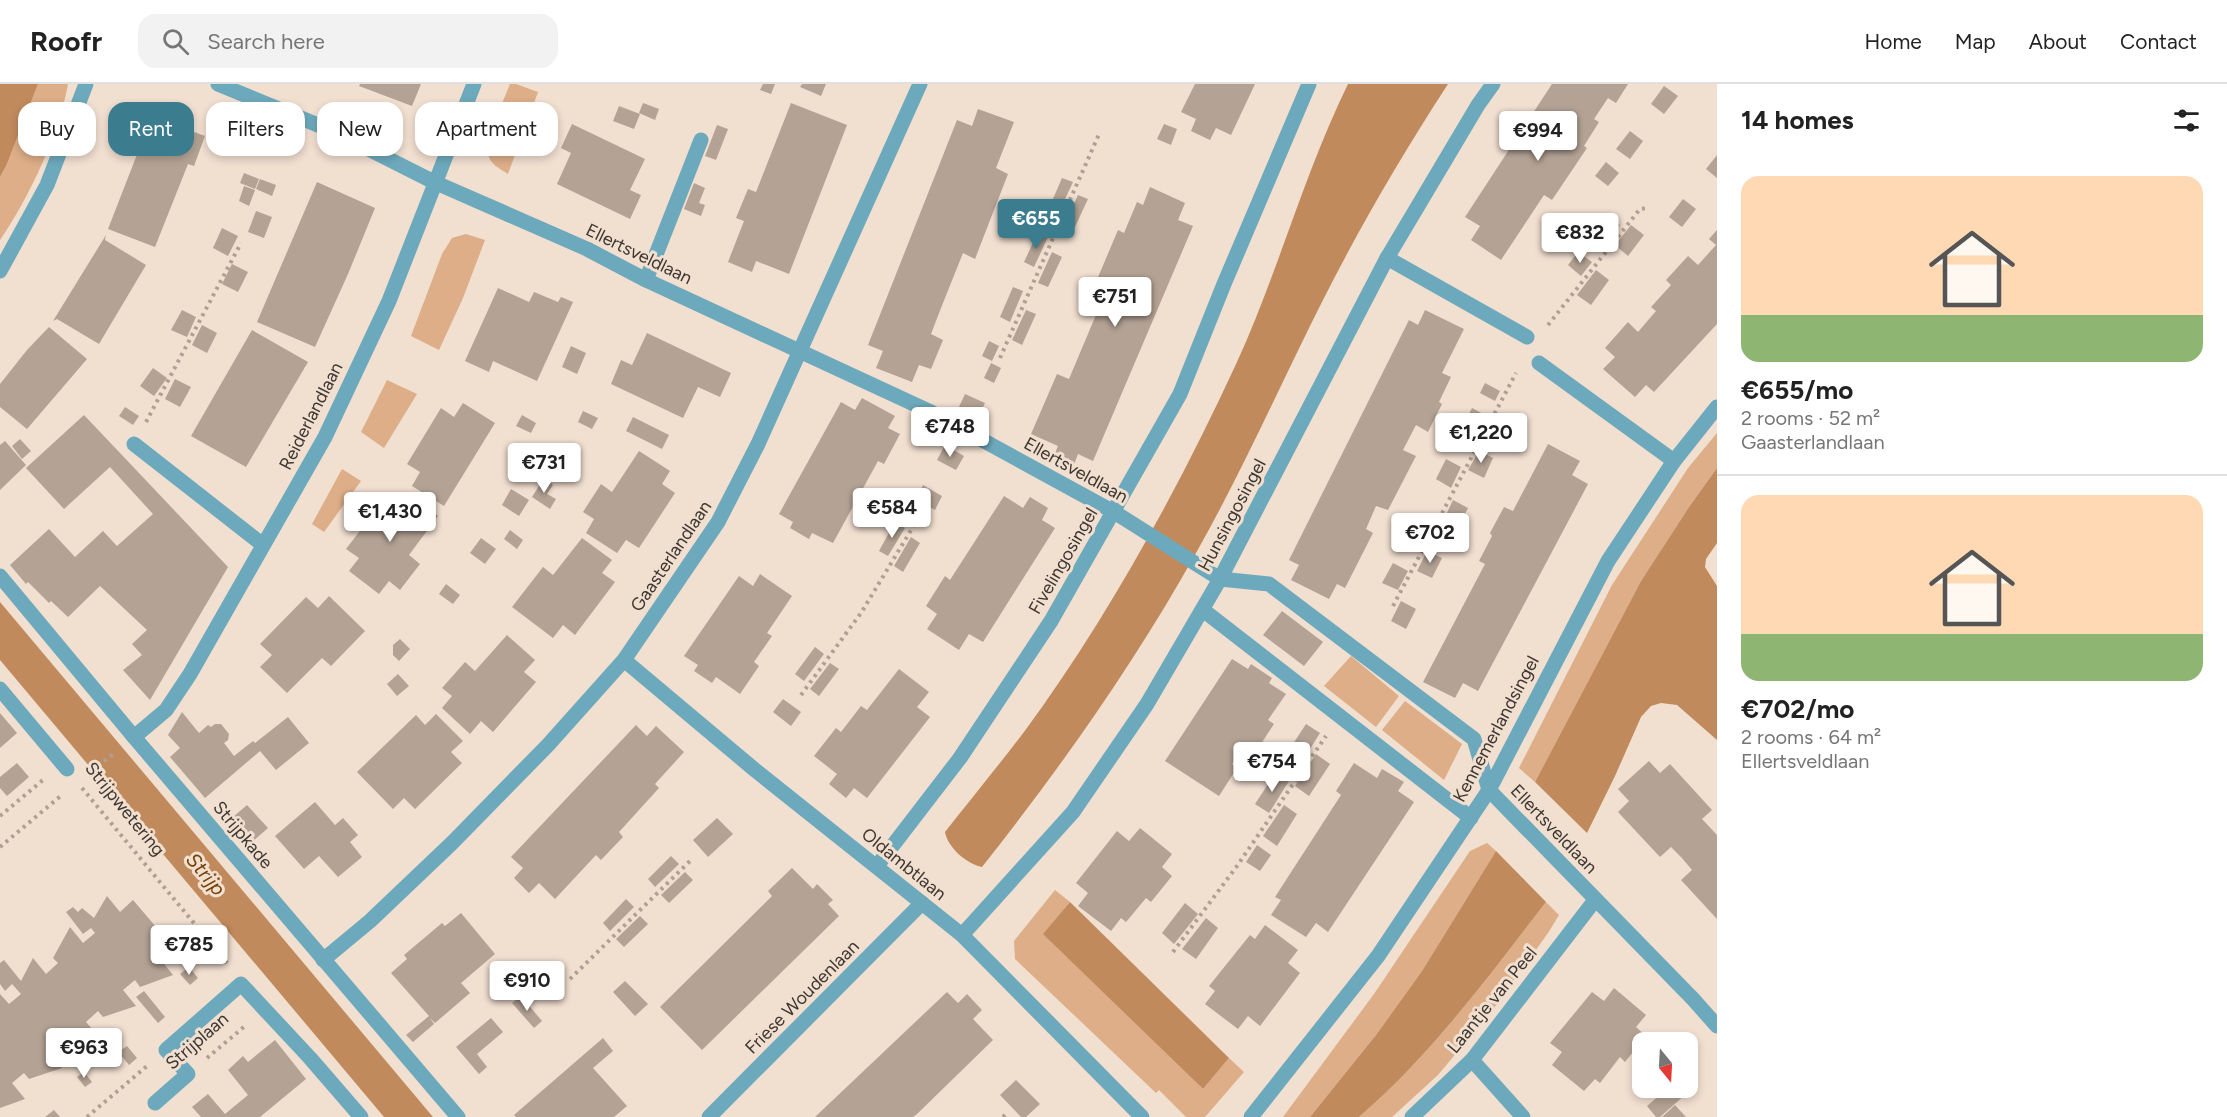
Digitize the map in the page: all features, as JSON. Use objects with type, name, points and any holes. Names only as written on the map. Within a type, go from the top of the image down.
[{"type":"street","points":[[0,271],[47,185],[86,84]]},
{"type":"street","name":"Ellertsveldlaan","points":[[218,84],[334,132],[434,182],[587,249],[646,280],[931,412],[1114,512],[1220,579],[1269,584],[1474,739],[1489,789],[1694,999],[1717,1026]]},
{"type":"street","name":"Reiderlandlaan","points":[[134,737],[166,710],[190,675],[325,437],[389,301],[474,84]]},
{"type":"street","name":"Gaasterlandlaan","points":[[323,960],[370,921],[452,843],[548,744],[624,660],[724,513],[920,84]]},
{"type":"street","name":"Fivelingosingel","points":[[877,866],[960,758],[1052,621],[1180,394],[1224,284],[1310,84]]},
{"type":"street","name":"Hunsingosingel","points":[[962,935],[1073,812],[1147,704],[1220,579],[1388,258],[1492,84]]},
{"type":"street","points":[[646,280],[701,140]]},
{"type":"street","points":[[1388,258],[1527,337]]},
{"type":"street","points":[[1539,363],[1674,461]]},
{"type":"street","name":"Kennemerlandsingel","points":[[1251,1117],[1378,956],[1471,818],[1489,789],[1608,561],[1674,461],[1717,407]]},
{"type":"street","points":[[134,444],[263,545]]},
{"type":"street","name":"Strijpkade","points":[[0,576],[458,1117]]},
{"type":"street","points":[[1203,610],[1471,818]]},
{"type":"street","name":"Oldambtlaan","points":[[624,660],[755,770],[962,935],[1143,1117]]},
{"type":"street","name":"Strijpwetering","points":[[0,688],[65,766]]},
{"type":"street","name":"Laantje van Peel","points":[[1412,1117],[1472,1060],[1596,900]]},
{"type":"street","name":"Friese Woudenlaan","points":[[709,1117],[921,903]]},
{"type":"street","points":[[241,984],[361,1117]]},
{"type":"street","name":"Strijplaan","points":[[166,1050],[241,984]]},
{"type":"street","points":[[166,1050],[188,1074]]},
{"type":"street","points":[[1472,1060],[1523,1117]]},
{"type":"street","name":"Strijplaan","points":[[155,1103],[188,1074]]},
{"type":"path","points":[[1000,358],[1100,132]]},
{"type":"path","points":[[1393,606],[1529,348],[1527,337],[1544,330],[1640,209],[1648,208]]},
{"type":"path","points":[[134,444],[241,243]]},
{"type":"path","points":[[801,695],[861,613],[919,517]]},
{"type":"path","points":[[1173,952],[1237,866],[1329,731]]},
{"type":"path","points":[[0,847],[116,752]]},
{"type":"path","points":[[0,816],[65,766]]},
{"type":"path","name":"Strijpwetering","points":[[65,766],[229,965],[241,984]]},
{"type":"path","points":[[570,979],[692,859]]},
{"type":"path","name":"Strijplaan","points":[[188,1074],[265,1009]]},
{"type":"path","name":"Strijplaan","points":[[87,1117],[166,1050]]},
{"type":"path","points":[[1003,1117],[1008,1112]]},
{"type":"shaded area","points":[[38,84],[68,84],[64,102],[31,102]]},
{"type":"shaded area","points":[[510,84],[538,92],[534,102],[503,102]]},
{"type":"shaded area","points":[[18,136],[18,156],[45,156],[22,205],[0,240],[0,177]]},
{"type":"shaded area","points":[[489,156],[515,156],[508,174],[491,161]]},
{"type":"shaded area","points":[[466,234],[485,240],[463,298],[439,350],[411,336],[442,254],[452,238]]},
{"type":"shaded area","points":[[387,380],[417,394],[384,448],[361,432]]},
{"type":"shaded area","points":[[1717,433],[1717,468],[1641,581],[1535,782],[1519,768],[1612,585],[1688,468]]},
{"type":"shaded area","points":[[342,469],[361,481],[324,532],[312,524]]},
{"type":"shaded area","points":[[1351,656],[1399,696],[1376,727],[1324,686]]},
{"type":"shaded area","points":[[1405,701],[1462,744],[1444,780],[1382,730]]},
{"type":"shaded area","points":[[1487,843],[1496,851],[1422,971],[1376,1035],[1310,1117],[1283,1117],[1374,994],[1470,851]]},
{"type":"shaded area","points":[[1055,890],[1070,902],[1044,934],[1203,1089],[1229,1058],[1244,1072],[1205,1117],[1186,1117],[1159,1090],[1156,1093],[1015,959],[1014,941]]},
{"type":"shaded area","points":[[1546,902],[1559,915],[1548,933],[1497,1004],[1438,1075],[1392,1117],[1359,1117],[1386,1093],[1435,1041]]},
{"type":"water","points":[[0,84],[38,84],[31,102],[18,102],[18,136],[0,177]]},
{"type":"water","points":[[1348,84],[1448,84],[1353,243],[1213,522],[1148,635],[1068,753],[982,867],[970,863],[954,849],[945,832],[1024,732],[1084,645],[1140,553],[1166,505],[1215,410],[1252,328],[1318,153]]},
{"type":"water","points":[[1717,468],[1717,543],[1706,559],[1705,567],[1717,586],[1717,740],[1677,705],[1661,703],[1651,706],[1641,717],[1587,833],[1535,782],[1641,581]]},
{"type":"water","name":"Strijp","points":[[0,602],[433,1117],[384,1117],[0,660]]},
{"type":"water","points":[[1496,851],[1546,902],[1458,1014],[1386,1093],[1359,1117],[1310,1117],[1376,1035],[1422,971]]},
{"type":"water","points":[[1070,902],[1229,1058],[1203,1089],[1043,934]]},
{"type":"building","points":[[360,84],[421,84],[412,106],[359,86]]},
{"type":"building","points":[[763,84],[775,84],[771,94],[760,90]]},
{"type":"building","points":[[802,84],[826,84],[821,96],[800,87]]},
{"type":"building","points":[[1195,84],[1255,84],[1231,135],[1216,128],[1210,140],[1191,131],[1196,119],[1181,112]]},
{"type":"building","points":[[1552,84],[1628,84],[1616,103],[1608,98],[1594,119],[1599,122],[1584,146],[1587,148],[1552,200],[1544,195],[1501,260],[1471,240],[1480,226],[1465,217]]},
{"type":"building","points":[[1664,86],[1678,96],[1664,114],[1651,104]]},
{"type":"building","points":[[643,103],[659,109],[655,120],[639,113]]},
{"type":"building","points":[[791,103],[847,125],[789,274],[756,261],[752,272],[728,262],[744,221],[736,218],[748,189],[756,192]]},
{"type":"building","points":[[619,106],[640,114],[634,129],[613,121]]},
{"type":"building","points":[[978,109],[1014,122],[996,168],[1008,174],[975,259],[963,253],[941,308],[931,334],[943,340],[931,369],[919,365],[912,382],[876,368],[883,351],[868,345],[957,120],[972,126]]},
{"type":"building","points":[[572,124],[645,159],[630,190],[641,195],[630,219],[557,184],[571,153],[561,148]]},
{"type":"building","points":[[1164,124],[1177,129],[1171,145],[1157,139]]},
{"type":"building","points":[[717,125],[728,129],[716,160],[705,156]]},
{"type":"building","points":[[1630,131],[1643,141],[1630,159],[1616,149]]},
{"type":"building","points":[[194,132],[205,136],[194,166],[188,164],[155,247],[108,229],[136,156],[194,156]]},
{"type":"building","points":[[1717,155],[1717,178],[1706,169]]},
{"type":"building","points":[[1606,162],[1619,173],[1608,186],[1595,176]]},
{"type":"building","points":[[244,173],[259,179],[255,189],[240,183]]},
{"type":"building","points":[[1062,178],[1073,182],[1059,212],[1049,208]]},
{"type":"building","points":[[260,179],[276,185],[272,196],[256,189]]},
{"type":"building","points":[[317,182],[375,208],[315,347],[257,322]]},
{"type":"building","points":[[694,183],[705,188],[699,203],[705,205],[701,216],[684,209]]},
{"type":"building","points":[[244,186],[255,190],[249,206],[239,201]]},
{"type":"building","points":[[1150,187],[1185,203],[1178,220],[1193,226],[1093,461],[1078,454],[1073,467],[1053,458],[1058,446],[1031,434],[1057,374],[1069,379],[1105,294],[1093,289],[1118,230],[1124,233],[1137,202],[1143,205]]},
{"type":"building","points":[[1078,195],[1088,199],[1074,229],[1064,225]]},
{"type":"building","points":[[1683,199],[1696,209],[1682,227],[1669,217]]},
{"type":"building","points":[[256,211],[272,217],[264,238],[248,232]]},
{"type":"building","points":[[1607,215],[1620,225],[1600,251],[1587,241]]},
{"type":"building","points":[[1631,225],[1644,235],[1628,256],[1615,245]]},
{"type":"building","points":[[222,228],[238,236],[228,256],[213,248]]},
{"type":"building","points":[[1717,230],[1717,324],[1654,392],[1646,385],[1635,397],[1603,369],[1615,357],[1605,348],[1628,322],[1638,332],[1656,311],[1651,307],[1671,285],[1666,280],[1688,256],[1698,265],[1716,245],[1709,239]]},
{"type":"building","points":[[1038,232],[1048,237],[1034,267],[1024,262]]},
{"type":"building","points":[[106,235],[105,240],[146,265],[99,344],[57,319],[53,321]]},
{"type":"building","points":[[1052,252],[1062,257],[1048,287],[1038,283]]},
{"type":"building","points":[[1578,252],[1592,262],[1581,276],[1568,265]]},
{"type":"building","points":[[232,264],[248,272],[238,292],[222,284]]},
{"type":"building","points":[[1596,270],[1609,280],[1591,305],[1577,295]]},
{"type":"building","points":[[1013,287],[1023,291],[1010,322],[1000,317]]},
{"type":"building","points":[[498,288],[529,302],[534,292],[558,302],[561,297],[573,302],[537,381],[493,361],[489,372],[465,361]]},
{"type":"building","points":[[182,310],[196,317],[187,337],[171,330]]},
{"type":"building","points":[[1026,310],[1036,314],[1022,345],[1012,340]]},
{"type":"building","points":[[1425,310],[1464,329],[1442,373],[1451,377],[1439,402],[1442,404],[1428,432],[1416,425],[1403,450],[1416,456],[1388,510],[1376,506],[1366,529],[1373,533],[1345,588],[1337,584],[1329,599],[1291,580],[1299,565],[1289,560],[1409,320],[1418,325]]},
{"type":"building","points":[[202,325],[217,333],[207,353],[192,345]]},
{"type":"building","points":[[49,327],[87,359],[27,429],[0,407],[0,384]]},
{"type":"building","points":[[252,330],[308,362],[246,467],[191,436]]},
{"type":"building","points":[[647,333],[731,373],[720,397],[698,387],[683,418],[611,384],[621,360],[632,365]]},
{"type":"building","points":[[989,341],[999,346],[992,361],[982,356]]},
{"type":"building","points":[[571,346],[586,353],[577,374],[562,367]]},
{"type":"building","points":[[991,363],[1001,368],[994,383],[984,378]]},
{"type":"building","points":[[153,368],[167,378],[154,396],[140,386]]},
{"type":"building","points":[[175,379],[191,387],[180,407],[165,399]]},
{"type":"building","points":[[1485,383],[1500,391],[1495,401],[1480,393]]},
{"type":"building","points":[[965,394],[985,403],[978,418],[958,409]]},
{"type":"building","points":[[862,398],[895,416],[888,428],[900,434],[884,464],[878,461],[833,543],[812,533],[809,539],[790,528],[793,522],[779,514],[841,402],[855,410]]},
{"type":"building","points":[[463,403],[495,423],[444,506],[412,486],[420,472],[407,464],[441,408],[454,417]]},
{"type":"building","points":[[125,407],[139,416],[133,425],[119,416]]},
{"type":"building","points":[[1472,408],[1487,416],[1477,436],[1462,428]]},
{"type":"building","points":[[583,411],[598,418],[592,429],[578,422]]},
{"type":"building","points":[[84,415],[228,567],[150,700],[123,670],[142,655],[132,644],[147,630],[100,586],[68,617],[51,601],[49,603],[28,582],[26,584],[10,565],[49,529],[75,557],[103,531],[117,546],[153,514],[110,467],[64,509],[26,468]]},
{"type":"building","points":[[522,415],[536,423],[531,433],[516,426]]},
{"type":"building","points":[[633,417],[669,435],[662,449],[626,431]]},
{"type":"building","points":[[20,439],[31,451],[22,459],[12,446]]},
{"type":"building","points":[[5,441],[26,465],[0,490],[0,445]]},
{"type":"building","points":[[1548,444],[1580,461],[1572,475],[1588,484],[1478,691],[1463,683],[1455,698],[1423,682],[1485,564],[1479,561],[1492,536],[1490,533],[1504,507],[1513,511]]},
{"type":"building","points":[[945,445],[964,456],[956,470],[937,460]]},
{"type":"building","points":[[639,451],[670,471],[662,484],[675,493],[639,548],[626,540],[617,553],[586,533],[594,519],[583,512],[601,484],[612,492]]},
{"type":"building","points":[[1479,451],[1493,458],[1484,478],[1468,470]]},
{"type":"building","points":[[1446,459],[1461,467],[1451,488],[1436,479]]},
{"type":"building","points":[[544,478],[553,485],[547,494],[556,499],[550,509],[532,497]]},
{"type":"building","points":[[923,485],[942,496],[935,510],[916,500]]},
{"type":"building","points":[[511,489],[529,500],[519,516],[502,505]]},
{"type":"building","points":[[409,494],[438,516],[409,555],[420,564],[400,590],[389,581],[379,594],[349,571],[359,558],[346,549],[386,497],[399,507]]},
{"type":"building","points":[[1004,496],[1023,508],[1030,497],[1048,508],[1042,520],[1055,528],[983,642],[969,634],[959,650],[927,629],[937,614],[926,606],[945,576],[950,580]]},
{"type":"building","points":[[1453,500],[1468,508],[1458,528],[1443,521]]},
{"type":"building","points":[[1419,513],[1433,520],[1423,540],[1408,533]]},
{"type":"building","points":[[895,522],[905,528],[888,556],[879,551]]},
{"type":"building","points":[[510,530],[523,540],[517,549],[504,539]]},
{"type":"building","points":[[911,537],[920,543],[903,572],[894,566]]},
{"type":"building","points":[[481,538],[496,549],[485,564],[470,553]]},
{"type":"building","points":[[582,538],[612,560],[602,573],[615,582],[575,635],[563,625],[553,638],[512,607],[543,567],[553,575]]},
{"type":"building","points":[[1427,551],[1442,558],[1432,578],[1417,571]]},
{"type":"building","points":[[1393,563],[1408,571],[1398,590],[1382,583]]},
{"type":"building","points":[[760,574],[792,596],[767,633],[772,636],[754,662],[759,666],[740,694],[716,677],[712,683],[694,671],[698,665],[684,656],[739,576],[753,586]]},
{"type":"building","points":[[446,584],[460,595],[453,604],[439,594]]},
{"type":"building","points":[[329,596],[365,631],[331,666],[322,658],[287,693],[260,667],[272,655],[260,644],[306,597],[318,608]]},
{"type":"building","points":[[1401,601],[1416,609],[1406,629],[1391,621]]},
{"type":"building","points":[[1282,611],[1323,642],[1304,666],[1263,635]]},
{"type":"building","points":[[507,635],[535,660],[524,672],[536,682],[493,732],[481,721],[470,734],[442,708],[452,696],[442,688],[465,662],[475,671]]},
{"type":"building","points":[[400,639],[410,649],[399,661],[393,655],[393,645]]},
{"type":"building","points":[[815,647],[824,654],[804,681],[795,674]]},
{"type":"building","points":[[1232,659],[1248,669],[1251,664],[1272,678],[1269,683],[1286,694],[1268,720],[1274,724],[1257,750],[1246,743],[1232,764],[1237,768],[1219,796],[1165,761]]},
{"type":"building","points":[[830,663],[839,669],[819,696],[810,689]]},
{"type":"building","points":[[899,669],[929,692],[917,707],[930,717],[867,798],[854,788],[846,798],[829,784],[837,774],[814,756],[836,728],[841,732],[861,706],[867,710]]},
{"type":"building","points":[[398,674],[409,686],[397,696],[387,684]]},
{"type":"building","points":[[783,699],[801,712],[791,726],[773,712]]},
{"type":"building","points":[[182,712],[199,733],[208,725],[211,727],[221,724],[229,734],[228,740],[224,743],[234,756],[288,717],[309,743],[276,770],[260,751],[205,798],[170,757],[180,748],[168,735]]},
{"type":"building","points":[[0,713],[17,733],[0,748]]},
{"type":"building","points":[[436,714],[463,741],[451,752],[462,763],[415,809],[404,798],[393,809],[357,772],[416,715],[425,725]]},
{"type":"building","points":[[1306,724],[1320,733],[1300,765],[1285,756]]},
{"type":"building","points":[[636,725],[647,736],[656,726],[684,752],[655,784],[659,788],[619,832],[623,837],[601,860],[596,855],[555,899],[539,883],[529,893],[514,878],[523,868],[511,857]]},
{"type":"building","points":[[1316,754],[1330,764],[1309,796],[1295,786]]},
{"type":"building","points":[[1649,761],[1660,773],[1670,764],[1712,810],[1702,819],[1717,835],[1717,919],[1681,880],[1692,870],[1682,858],[1671,847],[1660,857],[1618,812],[1629,801],[1618,789]]},
{"type":"building","points":[[17,763],[29,777],[7,796],[0,788],[0,777]]},
{"type":"building","points":[[1354,763],[1377,778],[1382,769],[1404,782],[1398,791],[1414,802],[1328,932],[1316,923],[1306,937],[1271,915],[1281,900],[1275,897],[1341,795],[1336,791]]},
{"type":"building","points":[[1276,772],[1289,781],[1269,813],[1255,804]]},
{"type":"building","points":[[315,802],[335,825],[343,818],[358,835],[350,842],[362,857],[338,877],[319,856],[304,869],[275,836]]},
{"type":"building","points":[[247,805],[268,828],[253,841],[232,818]]},
{"type":"building","points":[[1284,805],[1297,814],[1277,846],[1263,836]]},
{"type":"building","points":[[717,818],[733,834],[708,857],[693,840]]},
{"type":"building","points":[[1140,828],[1172,854],[1162,867],[1172,876],[1151,902],[1146,898],[1126,922],[1121,918],[1111,931],[1078,906],[1088,893],[1076,883],[1117,831],[1129,841]]},
{"type":"building","points":[[1257,845],[1271,855],[1260,871],[1246,862]]},
{"type":"building","points":[[671,856],[679,864],[655,887],[648,879]]},
{"type":"building","points":[[792,868],[813,889],[817,884],[833,900],[828,904],[839,916],[702,1050],[660,1007],[772,896],[768,891]]},
{"type":"building","points":[[685,872],[693,880],[669,903],[661,895]]},
{"type":"building","points":[[107,896],[120,912],[133,900],[174,948],[160,959],[173,975],[140,987],[135,980],[123,990],[136,1006],[103,1017],[98,1011],[86,1022],[99,1037],[66,1048],[61,1042],[49,1052],[62,1068],[29,1079],[24,1073],[12,1083],[25,1099],[0,1108],[0,994],[9,1004],[21,994],[12,984],[5,991],[0,984],[0,963],[4,960],[21,981],[33,958],[46,974],[58,963],[53,958],[70,927],[83,943],[95,933],[91,928],[83,934],[66,912],[73,907],[78,912],[82,908],[94,918]]},
{"type":"building","points":[[626,899],[634,907],[610,931],[603,923]]},
{"type":"building","points":[[1185,903],[1198,914],[1174,944],[1162,933]]},
{"type":"building","points":[[461,913],[495,954],[461,983],[470,993],[435,1023],[430,1018],[434,1024],[413,1042],[406,1035],[429,1016],[391,973],[407,959],[404,955],[442,923],[445,926]]},
{"type":"building","points":[[640,916],[648,924],[624,947],[616,939]]},
{"type":"building","points":[[1206,918],[1218,928],[1196,959],[1182,949]]},
{"type":"building","points":[[1265,925],[1298,950],[1288,963],[1300,973],[1260,1026],[1248,1016],[1238,1029],[1205,1004],[1215,991],[1209,986],[1250,935],[1255,939]]},
{"type":"building","points":[[189,967],[198,978],[190,985],[180,974]]},
{"type":"building","points":[[625,981],[648,1004],[635,1016],[613,992]]},
{"type":"building","points":[[1614,988],[1646,1015],[1636,1027],[1642,1032],[1632,1032],[1632,1053],[1625,1062],[1620,1057],[1600,1083],[1595,1079],[1584,1091],[1552,1065],[1562,1052],[1550,1043],[1592,992],[1604,1001]]},
{"type":"building","points":[[144,991],[165,1017],[158,1023],[136,997]]},
{"type":"building","points":[[947,992],[958,1003],[967,994],[982,1010],[973,1019],[993,1040],[917,1114],[913,1117],[815,1117]]},
{"type":"building","points":[[521,996],[542,1021],[534,1028],[512,1003]]},
{"type":"building","points":[[491,1018],[503,1032],[477,1054],[487,1067],[479,1074],[456,1047]]},
{"type":"building","points":[[603,1038],[613,1051],[593,1068],[627,1106],[614,1117],[516,1117],[514,1115]]},
{"type":"building","points":[[275,1040],[306,1079],[260,1117],[201,1117],[192,1107],[208,1094],[225,1114],[248,1095],[228,1070],[243,1056],[248,1062]]},
{"type":"building","points":[[127,1046],[137,1058],[129,1065],[118,1052]]},
{"type":"building","points":[[84,1072],[92,1082],[85,1087],[77,1077]]},
{"type":"building","points":[[1016,1080],[1040,1104],[1026,1117],[1021,1117],[1000,1095]]},
{"type":"building","points":[[1656,1098],[1681,1098],[1660,1117],[1656,1117],[1647,1106]]},
{"type":"building","points":[[1675,1105],[1686,1117],[1662,1117]]},
{"type":"building","points":[[54,1110],[60,1117],[45,1117]]}]
